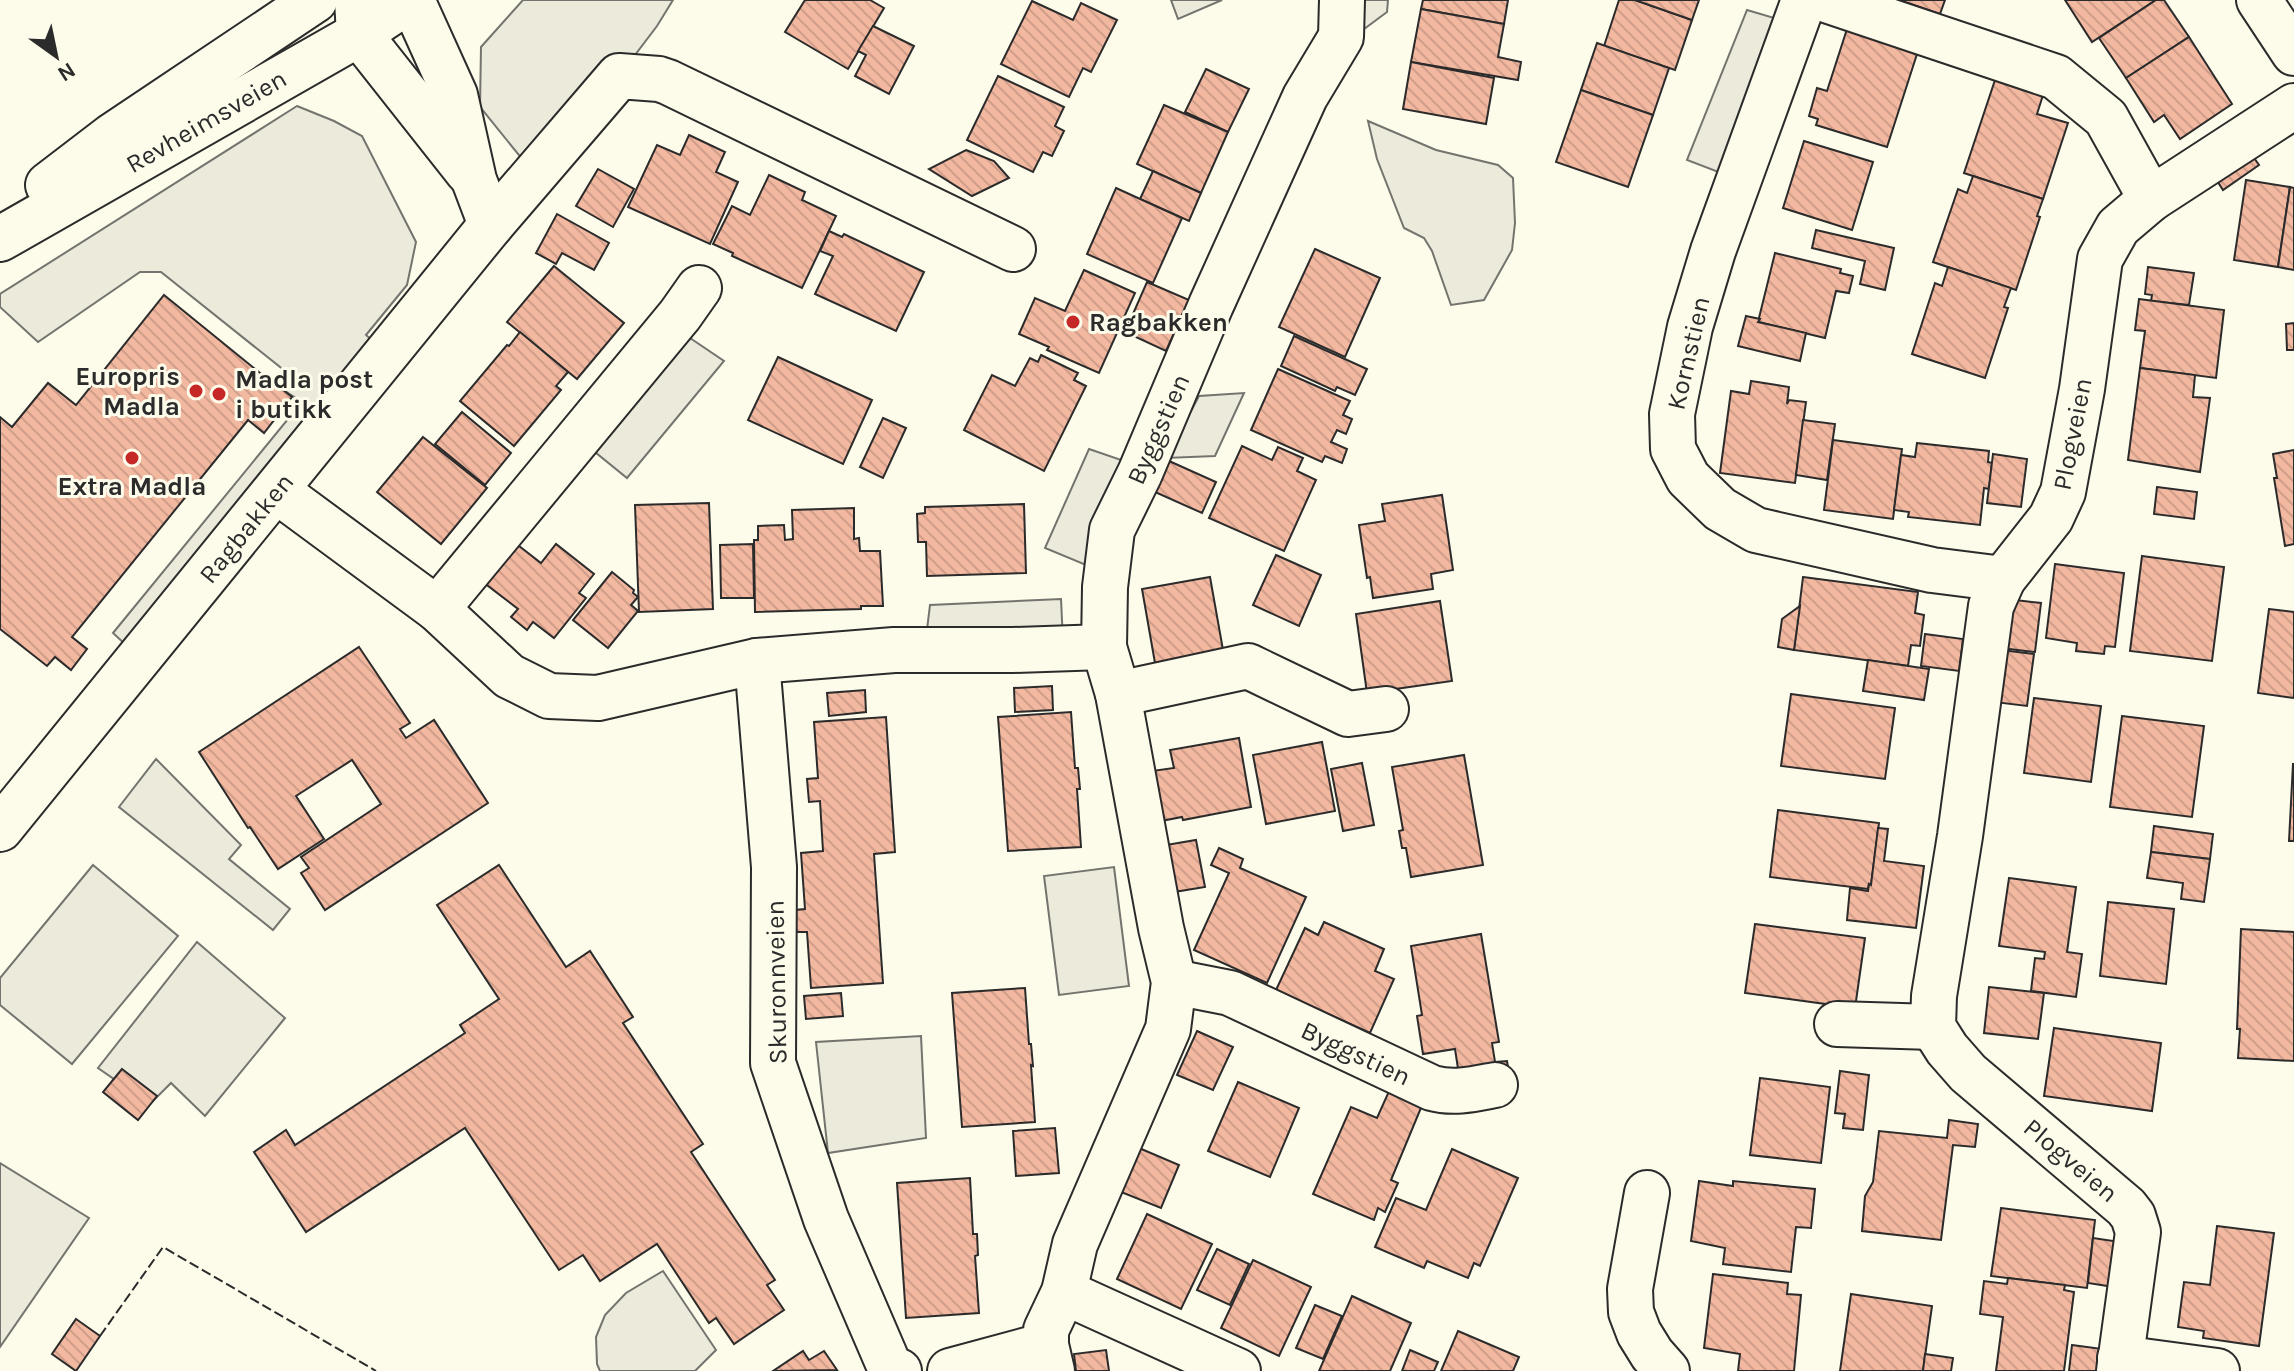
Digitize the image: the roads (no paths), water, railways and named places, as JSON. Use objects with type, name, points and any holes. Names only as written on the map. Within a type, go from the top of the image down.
[{"type":"street","name":"Revheimsveien","points":[[0,222],[112,136],[315,0]]},
{"type":"street","name":"Revheimsveien","points":[[0,239],[358,17],[411,0]]},
{"type":"street","points":[[411,0],[455,95],[474,180],[491,225]]},
{"type":"street","name":"Byggstien","points":[[1049,1358],[1046,1330],[1064,1292],[1075,1244],[1168,1029],[1174,982],[1161,928],[1118,694],[1104,647],[1105,587],[1112,530],[1305,97],[1341,37],[1342,0]]},
{"type":"street","name":"Kornstien","points":[[1804,0],[1727,209],[1690,327],[1672,414],[1673,449],[1688,478],[1720,509],[1756,530],[1932,570],[2003,579]]},
{"type":"street","points":[[1826,0],[2056,77],[2106,118],[2151,199]]},
{"type":"street","points":[[2259,0],[2294,53]]},
{"type":"street","points":[[358,17],[474,180]]},
{"type":"street","name":"Ragbakken","points":[[0,829],[491,225],[619,76],[668,82],[1013,249]]},
{"type":"street","name":"Plogveien","points":[[2119,1365],[2138,1232],[2133,1216],[1968,1073],[1933,1027],[1934,996],[1960,836],[1991,606],[2003,579],[2051,518],[2063,492],[2082,389],[2100,259],[2118,227],[2151,199],[2294,106]]},
{"type":"street","points":[[437,609],[699,288]]},
{"type":"street","points":[[277,491],[437,609],[509,676],[549,696],[598,698],[757,661],[894,650],[1104,647]]},
{"type":"street","name":"Skuronnveien","points":[[757,661],[774,867],[773,1063],[826,1219],[891,1370],[899,1371]]},
{"type":"street","points":[[1118,694],[1248,666],[1348,714],[1386,709]]},
{"type":"street","name":"Byggstien","points":[[1174,982],[1230,993],[1432,1088],[1460,1091],[1495,1085]]},
{"type":"street","points":[[1837,1024],[1933,1027]]},
{"type":"street","points":[[1647,1193],[1630,1289],[1631,1312],[1639,1333],[1667,1371]]},
{"type":"street","points":[[1064,1292],[1238,1371]]},
{"type":"street","points":[[950,1371],[1049,1358]]},
{"type":"street","points":[[2119,1365],[2217,1371]]},
{"type":"place","name":"Ragbakken","points":[[1073,322]]},
{"type":"place","name":"Europris Madla","points":[[196,391]]},
{"type":"place","name":"Madla post i butikk","points":[[219,394]]},
{"type":"place","name":"Extra Madla","points":[[132,458]]}]
